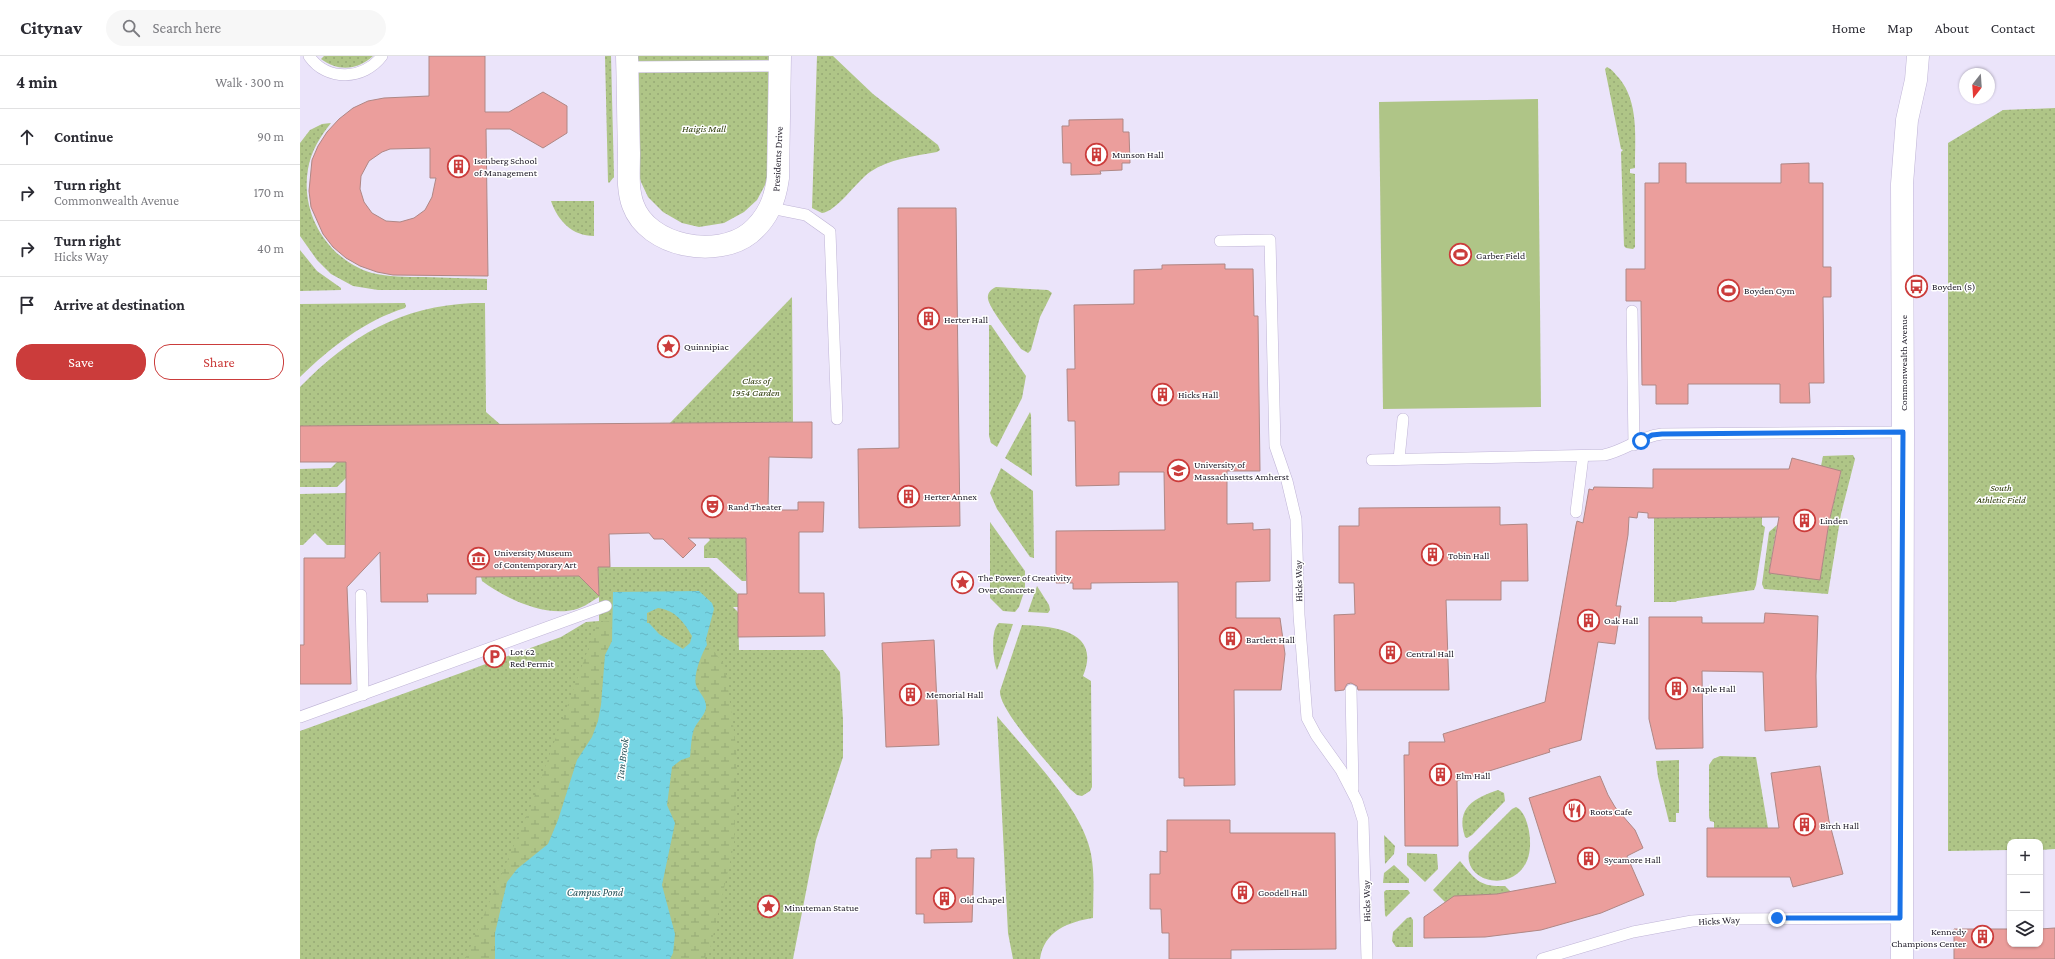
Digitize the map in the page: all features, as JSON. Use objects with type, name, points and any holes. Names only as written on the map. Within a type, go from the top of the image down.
[{"type":"main road","name":"Commonwealth Avenue","points":[[1902,959],[1900,918],[1903,432],[1902,184],[1907,120],[1916,80],[1918,56]]},
{"type":"main road","name":"Commonwealth Avenue","points":[[1916,80],[1930,56]]},
{"type":"main road","name":"Presidents Drive","points":[[627,61],[630,192],[633,205],[649,227],[670,242],[709,246],[731,242],[750,234],[771,208],[776,194],[778,178],[780,61]]},
{"type":"lane","points":[[309,56],[322,68],[333,74],[346,75],[358,74],[369,69],[382,56]]},
{"type":"lane","points":[[627,61],[780,61]]},
{"type":"lane","points":[[771,208],[806,215],[830,232],[837,419]]},
{"type":"lane","name":"Hicks Way","points":[[1220,241],[1270,240],[1275,446],[1287,481],[1296,518],[1299,615],[1307,718],[1316,736],[1341,770],[1354,794],[1361,812],[1364,829],[1367,959]]},
{"type":"lane","points":[[1632,311],[1634,445]]},
{"type":"lane","points":[[1399,459],[1403,419]]},
{"type":"lane","points":[[1372,460],[1583,456],[1616,452],[1634,445],[1652,435],[1662,434],[1903,432]]},
{"type":"lane","points":[[1576,512],[1583,456]]},
{"type":"lane","points":[[360,595],[362,695]]},
{"type":"lane","points":[[300,717],[533,631],[606,606]]},
{"type":"lane","points":[[1351,690],[1354,794]]},
{"type":"lane","name":"Hicks Way","points":[[1542,959],[1633,932],[1692,921],[1731,919],[1900,918]]},
{"type":"green space","points":[[324,56],[373,56],[361,64],[348,68],[334,66],[328,63],[321,59]]},
{"type":"green space","points":[[605,56],[611,56],[614,177],[609,183],[608,182]]},
{"type":"green space","name":"Haigis Mall","points":[[636,56],[772,56],[768,178],[757,200],[744,212],[724,223],[699,227],[682,223],[663,212],[648,197],[639,175]]},
{"type":"green space","points":[[817,56],[833,56],[873,94],[938,145],[940,150],[937,152],[893,161],[877,168],[864,177],[833,208],[822,213],[812,208]]},
{"type":"green space","points":[[1607,67],[1619,78],[1630,98],[1633,109],[1635,168],[1630,169],[1630,173],[1635,174],[1635,247],[1633,249],[1626,248],[1624,246],[1621,152],[1623,150],[1621,149],[1605,69]]},
{"type":"green space","name":"Garber Field","points":[[1538,99],[1541,407],[1383,409],[1379,102]]},
{"type":"green space","name":"South Athletic Field","points":[[2055,108],[2055,849],[2043,850],[2043,839],[2007,839],[2007,850],[1948,851],[1948,143],[2003,110]]},
{"type":"green space","points":[[331,123],[311,156],[308,169],[307,186],[308,202],[313,218],[320,233],[330,246],[342,258],[356,267],[372,273],[398,276],[487,279],[487,290],[378,290],[353,286],[331,274],[317,260],[300,236],[300,143],[310,130],[322,124]]},
{"type":"green space","points":[[551,201],[594,201],[594,236],[579,233],[567,226],[558,215]]},
{"type":"green space","points":[[300,250],[317,271],[341,288],[341,290],[300,291]]},
{"type":"green space","points":[[996,287],[1048,290],[1052,293],[1040,317],[1031,350],[1028,353],[1021,349],[997,317],[990,304],[988,299],[989,293]]},
{"type":"green space","name":"Class of 1954 Garden","points":[[792,297],[793,422],[669,424]]},
{"type":"green space","points":[[405,303],[406,306],[405,308],[376,320],[349,336],[324,355],[300,377],[300,304]]},
{"type":"green space","points":[[485,303],[486,412],[502,426],[300,426],[300,387],[338,353],[378,327],[400,317],[447,305]]},
{"type":"green space","points":[[989,325],[991,325],[1026,376],[1022,398],[997,447],[991,443],[989,436]]},
{"type":"green space","points":[[1030,412],[1031,415],[1032,476],[1005,458]]},
{"type":"green space","points":[[1853,455],[1855,459],[1841,514],[1828,594],[1764,589],[1762,584],[1769,532],[1777,525],[1769,573],[1820,579],[1829,522],[1841,472],[1821,466],[1823,456]]},
{"type":"green space","points":[[337,462],[346,462],[346,478],[337,487],[300,487],[300,469],[331,468]]},
{"type":"green space","points":[[1001,468],[1033,491],[1034,558],[1030,557],[997,509],[990,493]]},
{"type":"green space","points":[[346,493],[345,545],[327,545],[315,533],[303,545],[300,545],[300,494]]},
{"type":"green space","points":[[1762,517],[1762,525],[1765,527],[1754,590],[1676,602],[1654,602],[1654,518]]},
{"type":"green space","points":[[990,522],[1025,571],[1025,589],[1019,607],[1015,612],[1003,611],[990,598]]},
{"type":"green space","points":[[706,535],[746,538],[746,581],[742,581],[717,558],[704,558],[704,546],[710,540]]},
{"type":"green space","points":[[598,567],[709,567],[738,594],[738,607],[733,607],[738,612],[739,650],[823,650],[840,672],[843,720],[843,757],[816,840],[793,959],[300,959],[300,731],[561,637],[586,622],[599,621],[599,597],[577,609],[552,611],[540,609],[514,600],[492,588],[482,581],[481,577],[579,576],[599,591]]},
{"type":"green space","points":[[1037,586],[1049,605],[1050,610],[1048,613],[1028,612]]},
{"type":"green space","points":[[611,621],[612,641],[605,655],[601,705],[598,721],[592,737],[577,760],[558,820],[548,844],[507,882],[495,933],[495,959],[465,959],[532,803],[598,622]]},
{"type":"green space","points":[[999,623],[1013,624],[997,670],[994,660],[993,638],[996,626]]},
{"type":"green space","points":[[1022,625],[1048,627],[1072,634],[1080,640],[1086,649],[1087,661],[1083,676],[1091,681],[1092,787],[1090,791],[1082,796],[1077,795],[1070,789],[1041,756],[1008,712],[1002,700],[1000,691]]},
{"type":"green space","points":[[707,645],[711,647],[725,666],[736,746],[737,774],[734,845],[710,949],[704,959],[670,959],[673,953],[662,885],[675,823],[667,805],[672,767],[681,760],[690,757],[694,729],[706,708],[705,702],[697,688],[695,681],[698,664]]},
{"type":"green space","points":[[997,716],[1052,781],[1065,800],[1077,818],[1086,837],[1091,854],[1093,878],[1093,918],[1066,925],[1052,935],[1046,941],[1042,949],[1040,959],[1013,959],[1008,933]]},
{"type":"green space","points":[[1720,756],[1756,757],[1768,828],[1714,828],[1714,822],[1710,821],[1709,816],[1709,765],[1713,759]]},
{"type":"green space","points":[[1679,760],[1679,813],[1676,813],[1676,822],[1669,822],[1658,777],[1656,761]]},
{"type":"green space","points":[[1498,790],[1504,793],[1505,801],[1472,835],[1467,838],[1465,837],[1463,818],[1469,805],[1482,796]]},
{"type":"green space","points":[[1516,807],[1525,817],[1529,831],[1529,852],[1523,867],[1513,877],[1500,880],[1488,879],[1477,874],[1470,865],[1469,852],[1512,809]]},
{"type":"green space","points":[[1384,835],[1395,846],[1394,854],[1385,864]]},
{"type":"green space","points":[[1407,853],[1437,854],[1438,869],[1425,882],[1407,865]]},
{"type":"green space","points":[[1460,861],[1474,878],[1484,884],[1505,886],[1511,892],[1445,902],[1433,890]]},
{"type":"green space","points":[[1394,865],[1409,879],[1409,883],[1383,883],[1384,873]]},
{"type":"green space","points":[[1386,890],[1408,890],[1410,893],[1386,917],[1384,892]]},
{"type":"green space","points":[[1411,917],[1413,920],[1413,947],[1396,947],[1392,941],[1393,932],[1407,918]]},
{"type":"water","name":"Campus Pond","points":[[699,591],[712,603],[714,609],[706,639],[707,645],[697,670],[695,681],[697,688],[704,699],[706,708],[694,729],[690,757],[681,760],[672,767],[667,805],[675,823],[662,885],[675,934],[673,953],[670,959],[495,959],[495,933],[507,882],[517,869],[548,844],[558,820],[577,760],[592,737],[598,721],[601,705],[605,655],[612,641],[613,592]],"holes":[[[658,608],[674,614],[686,626],[692,636],[690,643],[683,649],[659,634],[649,623],[647,623],[647,613]]]},
{"type":"building","name":"Isenberg School of Management","points":[[429,56],[485,56],[485,112],[509,112],[543,92],[567,106],[567,133],[543,148],[510,129],[486,129],[488,276],[393,275],[377,272],[360,266],[346,258],[333,247],[323,234],[311,207],[309,191],[312,160],[318,146],[327,132],[339,119],[353,108],[368,101],[384,98],[429,96]],"holes":[[[430,148],[430,178],[436,178],[432,197],[425,210],[414,218],[400,222],[386,221],[372,213],[364,202],[360,189],[361,176],[369,161],[382,152],[390,149]]]},
{"type":"building","name":"Munson Hall","points":[[1123,119],[1123,132],[1129,132],[1130,163],[1122,163],[1122,170],[1100,171],[1101,174],[1071,175],[1071,163],[1063,163],[1062,126],[1069,126],[1069,120]]},
{"type":"building","name":"Boyden Gym","points":[[1659,163],[1686,163],[1686,183],[1781,183],[1781,164],[1809,163],[1809,183],[1823,183],[1823,267],[1831,267],[1831,297],[1823,297],[1824,383],[1809,383],[1810,403],[1780,403],[1780,384],[1688,384],[1688,404],[1656,404],[1656,385],[1642,385],[1641,301],[1626,301],[1626,269],[1645,269],[1645,183],[1659,183]]},
{"type":"building","points":[[898,208],[956,208],[960,526],[859,528],[858,449],[899,448]]},
{"type":"building","points":[[1225,264],[1225,269],[1253,269],[1254,316],[1258,316],[1260,471],[1227,471],[1227,524],[1253,523],[1253,530],[1270,529],[1270,581],[1236,582],[1236,618],[1280,618],[1285,654],[1281,690],[1234,690],[1235,785],[1184,786],[1184,778],[1179,778],[1178,582],[1091,583],[1091,589],[1073,589],[1073,583],[1056,583],[1056,531],[1165,530],[1164,472],[1119,472],[1119,485],[1076,486],[1075,421],[1068,421],[1067,369],[1075,369],[1074,305],[1134,304],[1134,270],[1162,269],[1162,265]]},
{"type":"building","points":[[812,422],[812,458],[769,457],[768,510],[798,510],[798,502],[824,502],[823,532],[799,532],[799,593],[824,593],[825,636],[738,637],[738,594],[747,594],[746,538],[688,538],[696,545],[683,558],[663,539],[654,539],[649,533],[609,534],[610,567],[598,567],[599,596],[579,576],[476,577],[476,594],[427,594],[428,602],[381,602],[380,552],[347,587],[351,684],[300,684],[300,645],[304,645],[304,558],[345,558],[346,462],[300,462],[300,426]]},
{"type":"building","points":[[1792,458],[1841,471],[1829,522],[1820,580],[1769,573],[1779,517],[1648,518],[1648,513],[1638,512],[1637,518],[1629,517],[1628,535],[1616,606],[1621,606],[1615,644],[1598,642],[1581,740],[1549,749],[1550,752],[1457,781],[1458,846],[1405,846],[1404,755],[1409,755],[1409,742],[1445,742],[1443,734],[1545,702],[1576,525],[1577,521],[1583,523],[1589,489],[1593,490],[1594,487],[1653,488],[1653,469],[1789,469]]},
{"type":"building","name":"Tobin Hall","points":[[1500,507],[1500,525],[1527,524],[1528,581],[1501,581],[1501,600],[1446,600],[1449,690],[1358,690],[1357,686],[1351,683],[1347,684],[1344,690],[1335,691],[1334,615],[1355,614],[1354,583],[1339,583],[1339,526],[1359,526],[1359,508]]},
{"type":"building","name":"Maple Hall","points":[[1765,613],[1818,616],[1816,676],[1817,727],[1765,731],[1763,672],[1702,671],[1703,748],[1656,749],[1649,719],[1649,617],[1702,617],[1702,623],[1764,623]]},
{"type":"building","name":"Memorial Hall","points":[[934,640],[939,745],[886,747],[882,643]]},
{"type":"building","name":"Birch Hall","points":[[1820,766],[1829,821],[1843,874],[1793,887],[1790,877],[1707,877],[1707,828],[1779,828],[1771,773]]},
{"type":"building","name":"Sycamore Hall","points":[[1600,776],[1615,807],[1635,830],[1643,848],[1627,856],[1644,895],[1601,913],[1541,930],[1485,937],[1424,938],[1424,917],[1454,896],[1497,894],[1556,883],[1529,798]]},
{"type":"building","name":"Goodell Hall","points":[[1167,820],[1230,820],[1230,833],[1335,833],[1336,949],[1231,950],[1231,959],[1169,959],[1169,933],[1162,933],[1161,909],[1150,909],[1150,874],[1160,874],[1160,851],[1167,852]]},
{"type":"building","name":"Old Chapel","points":[[957,849],[957,858],[974,858],[972,922],[924,923],[924,914],[916,914],[916,858],[931,858],[931,850]]},
{"type":"building","name":"Kennedy Champions Center","points":[[2055,928],[2055,959],[1954,959],[1954,929],[2007,929],[2007,947],[2043,947],[2043,929]]},
{"type":"place","name":"Munson Hall","points":[[1096,154]]},
{"type":"place","name":"Isenberg School of Management","points":[[458,166]]},
{"type":"place","name":"Garber Field","points":[[1460,255]]},
{"type":"place","name":"Boyden (S)","points":[[1916,286]]},
{"type":"place","name":"Boyden Gym","points":[[1728,290]]},
{"type":"place","name":"Herter Hall","points":[[928,319]]},
{"type":"place","name":"Quinnipiac","points":[[669,346]]},
{"type":"place","name":"Hicks Hall","points":[[1163,394]]},
{"type":"place","name":"University of Massachusetts Amherst","points":[[1178,470]]},
{"type":"place","name":"Herter Annex","points":[[909,496]]},
{"type":"place","name":"Rand Theater","points":[[712,506]]},
{"type":"place","name":"Linden","points":[[1804,520]]},
{"type":"place","name":"Tobin Hall","points":[[1433,555]]},
{"type":"place","name":"University Museum of Contemporary Art","points":[[478,558]]},
{"type":"place","name":"The Power of Creativity Over Concrete","points":[[963,583]]},
{"type":"place","name":"Oak Hall","points":[[1589,620]]},
{"type":"place","name":"Bartlett Hall","points":[[1231,639]]},
{"type":"place","name":"Central Hall","points":[[1391,653]]},
{"type":"place","name":"Lot 62 Red Permit","points":[[494,657]]},
{"type":"place","name":"Maple Hall","points":[[1676,688]]},
{"type":"place","name":"Memorial Hall","points":[[910,694]]},
{"type":"place","name":"Elm Hall","points":[[1441,775]]},
{"type":"place","name":"Roots Cafe","points":[[1574,811]]},
{"type":"place","name":"Birch Hall","points":[[1804,825]]},
{"type":"place","name":"Sycamore Hall","points":[[1588,859]]},
{"type":"place","name":"Goodell Hall","points":[[1243,892]]},
{"type":"place","name":"Old Chapel","points":[[944,899]]},
{"type":"place","name":"Minuteman Statue","points":[[769,907]]},
{"type":"place","name":"Kennedy Champions Center","points":[[1982,937]]},
{"type":"route","points":[[1641,441],[1649,436],[1662,434],[1903,432],[1903,630],[1900,918],[1777,918]]},
{"type":"water label","name":"Tan Brook","points":[[622,759]]}]
